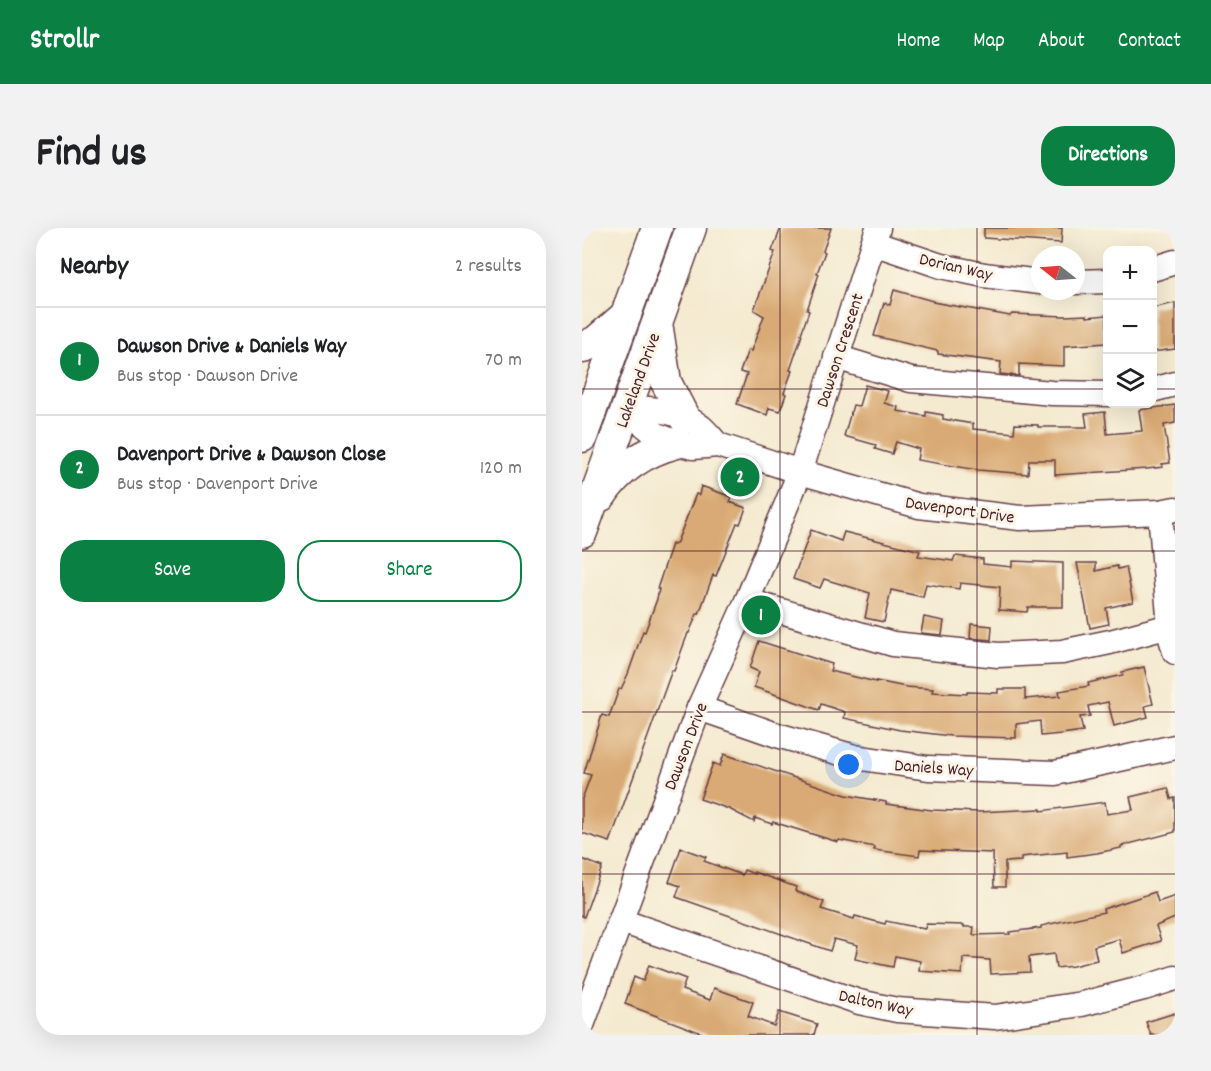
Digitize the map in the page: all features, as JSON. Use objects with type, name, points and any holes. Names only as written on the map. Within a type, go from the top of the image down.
[{"type":"main road","name":"Lakeland Drive","points":[[592,433],[587,391],[626,315],[657,228]]},
{"type":"main road","name":"Lakeland Drive","points":[[584,525],[691,228]]},
{"type":"main road","points":[[582,348],[596,341],[626,315]]},
{"type":"main road","points":[[582,450],[592,433],[627,408],[623,375],[626,315]]},
{"type":"main road","points":[[587,391],[623,375],[638,358],[658,321]]},
{"type":"main road","points":[[584,525],[608,486],[625,467],[681,431],[666,382],[658,321]]},
{"type":"main road","points":[[592,433],[605,440],[600,479]]},
{"type":"street","name":"Dorian Way","points":[[876,236],[941,266],[984,275],[1031,281]]},
{"type":"street","name":"Dawson Crescent","points":[[800,472],[876,236]]},
{"type":"street","points":[[1157,267],[1175,262]]},
{"type":"street","points":[[1085,282],[1103,281]]},
{"type":"street","points":[[836,357],[911,380],[1052,393],[1103,394]]},
{"type":"street","points":[[1157,389],[1175,384]]},
{"type":"street","name":"Davenport Drive","points":[[627,408],[649,408],[667,412],[681,431],[701,428],[718,445],[800,472],[919,506],[1020,518],[1168,510]]},
{"type":"street","name":"Dawson Drive","points":[[582,1025],[699,708],[747,601],[800,472]]},
{"type":"street","points":[[747,601],[893,644],[998,655],[1062,652],[1110,642],[1173,638],[1168,510]]},
{"type":"street","name":"Daniels Way","points":[[699,708],[777,735],[855,757],[927,768],[1055,773],[1175,747]]},
{"type":"street","name":"Dalton Way","points":[[621,921],[859,1002],[897,1010],[994,1017],[1082,1004],[1175,978]]},
{"type":"building","points":[[781,228],[831,228],[807,310],[809,311],[790,370],[792,371],[784,393],[786,394],[780,411],[769,408],[767,415],[737,404],[747,374],[740,372],[748,350],[751,351],[764,316],[754,310],[775,252],[772,251]]},
{"type":"building","points":[[984,228],[1062,228],[1061,243],[984,238]]},
{"type":"building","points":[[894,290],[933,302],[1010,316],[1012,314],[1087,315],[1087,317],[1103,315],[1103,343],[1064,346],[1064,366],[1019,364],[1019,376],[1000,374],[1001,362],[938,354],[938,351],[874,336],[884,303],[890,305]]},
{"type":"building","points":[[1175,303],[1175,349],[1157,351],[1157,307]]},
{"type":"building","points":[[865,385],[888,391],[884,403],[898,407],[897,411],[926,416],[926,412],[943,415],[943,419],[973,424],[973,429],[1014,433],[1015,424],[1038,425],[1038,427],[1087,427],[1085,414],[1105,412],[1107,434],[1142,431],[1139,410],[1175,405],[1175,423],[1164,425],[1170,463],[1162,464],[1163,467],[1055,475],[1055,460],[1029,460],[1028,474],[978,470],[917,460],[919,449],[896,442],[892,454],[875,449],[876,445],[844,436],[853,405],[859,406]]},
{"type":"building","points":[[701,486],[732,497],[730,502],[746,508],[740,524],[737,523],[716,576],[713,575],[674,671],[672,670],[610,842],[582,833],[582,799],[591,775],[584,773],[602,715],[609,717],[619,689],[628,674],[657,599],[659,589],[657,589],[672,544],[677,542]]},
{"type":"building","points":[[811,530],[841,541],[844,532],[920,551],[918,556],[953,561],[955,556],[983,559],[983,564],[1012,567],[1012,561],[1063,563],[1063,607],[1028,607],[1027,612],[999,610],[1000,587],[960,583],[959,589],[926,584],[923,597],[891,590],[884,622],[865,618],[870,593],[824,579],[820,588],[793,579]]},
{"type":"building","points":[[1077,563],[1096,563],[1096,571],[1117,566],[1118,569],[1126,567],[1133,602],[1106,608],[1109,624],[1090,628]]},
{"type":"building","points":[[924,617],[944,621],[942,635],[921,633]]},
{"type":"building","points":[[971,624],[992,626],[991,640],[970,638]]},
{"type":"building","points":[[759,641],[832,664],[830,671],[876,682],[933,689],[932,692],[967,694],[967,692],[998,693],[998,689],[1025,689],[1025,699],[1060,696],[1059,691],[1089,686],[1088,683],[1123,675],[1122,672],[1144,667],[1153,704],[1145,706],[1148,717],[1114,726],[1108,702],[1088,706],[1090,716],[1080,717],[1083,731],[1061,734],[1041,736],[1040,721],[1016,724],[1016,738],[951,736],[900,730],[844,718],[845,712],[821,704],[819,710],[754,687],[759,672],[750,668]]},
{"type":"building","points":[[724,754],[846,795],[886,802],[886,804],[932,810],[979,812],[1041,809],[1041,811],[1105,802],[1107,814],[1133,810],[1130,797],[1168,788],[1171,799],[1175,798],[1175,832],[1097,853],[1067,857],[1067,852],[1021,857],[1021,861],[1005,862],[1005,887],[994,887],[993,853],[920,850],[919,856],[874,850],[875,847],[839,840],[838,842],[773,822],[772,824],[755,818],[754,822],[729,809],[700,799],[713,763],[720,766]]},
{"type":"building","points":[[681,848],[706,857],[704,861],[742,875],[744,870],[754,874],[754,872],[796,887],[795,891],[824,902],[821,909],[854,919],[855,916],[885,924],[886,921],[925,929],[926,924],[964,925],[964,927],[974,927],[973,935],[1010,934],[1009,932],[1041,928],[1041,926],[1104,912],[1103,909],[1155,892],[1158,902],[1175,896],[1175,918],[1156,926],[1161,941],[1123,953],[1119,939],[1094,946],[1097,960],[1073,966],[1056,968],[1054,954],[1029,957],[1030,972],[991,974],[990,960],[963,958],[962,974],[919,971],[920,961],[895,956],[893,967],[855,959],[858,945],[834,939],[830,951],[676,897],[680,886],[669,882]]},
{"type":"building","points":[[582,859],[602,867],[584,917],[582,916]]},
{"type":"building","points":[[649,965],[686,979],[682,990],[710,1000],[714,988],[753,1002],[748,1016],[774,1026],[779,1012],[817,1024],[814,1035],[707,1035],[625,1004],[634,977],[643,981]]},
{"type":"building","points":[[1175,1013],[1175,1035],[1151,1035],[1146,1022]]},
{"type":"place","name":"Davenport Drive & Dawson Close","points":[[740,477]]},
{"type":"place","name":"Dawson Drive & Daniels Way","points":[[761,615]]}]
